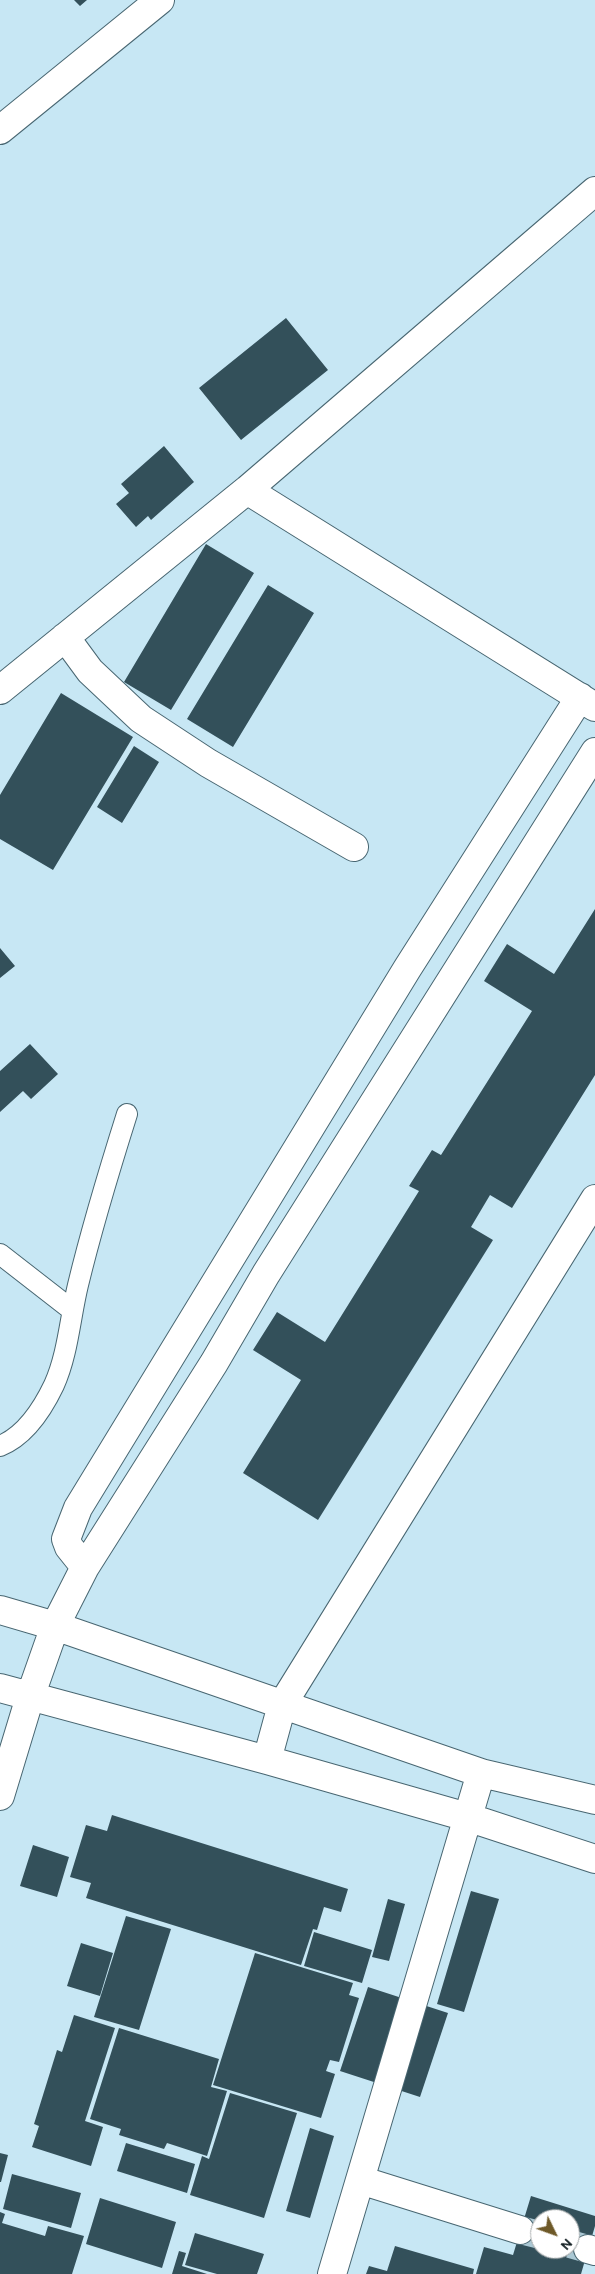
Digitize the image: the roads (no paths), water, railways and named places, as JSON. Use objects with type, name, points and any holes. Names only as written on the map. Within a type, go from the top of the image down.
[{"type":"street","points":[[0,130],[160,0]]},
{"type":"street","points":[[0,690],[246,490],[595,191]]},
{"type":"street","points":[[85,1567],[69,1547],[66,1539],[68,1529],[94,1480],[407,969],[467,876],[587,702],[246,490]]},
{"type":"street","points":[[65,637],[90,671],[141,719],[208,763],[354,847]]},
{"type":"street","points":[[0,1796],[30,1697],[55,1626],[85,1567],[214,1363],[266,1274],[595,752]]},
{"type":"street","points":[[467,876],[505,894]]},
{"type":"street","points":[[407,969],[444,991]]},
{"type":"street","points":[[267,1760],[282,1705],[595,1199]]},
{"type":"street","points":[[232,1255],[266,1274]]},
{"type":"street","points":[[178,1344],[214,1363]]},
{"type":"street","points":[[0,1610],[55,1626],[481,1773],[595,1800]]},
{"type":"street","points":[[0,1688],[267,1760],[467,1817],[595,1859]]},
{"type":"street","points":[[332,2274],[481,1773]]},
{"type":"street","points":[[360,2180],[520,2230]]},
{"type":"lane","points":[[0,1446],[24,1429],[39,1411],[54,1384],[65,1350],[72,1310],[93,1224],[127,1114]]},
{"type":"lane","points":[[0,1254],[72,1310]]},
{"type":"tunnel","points":[[520,2230],[530,2232]]},
{"type":"tunnel","points":[[580,2247],[588,2249]]}]
